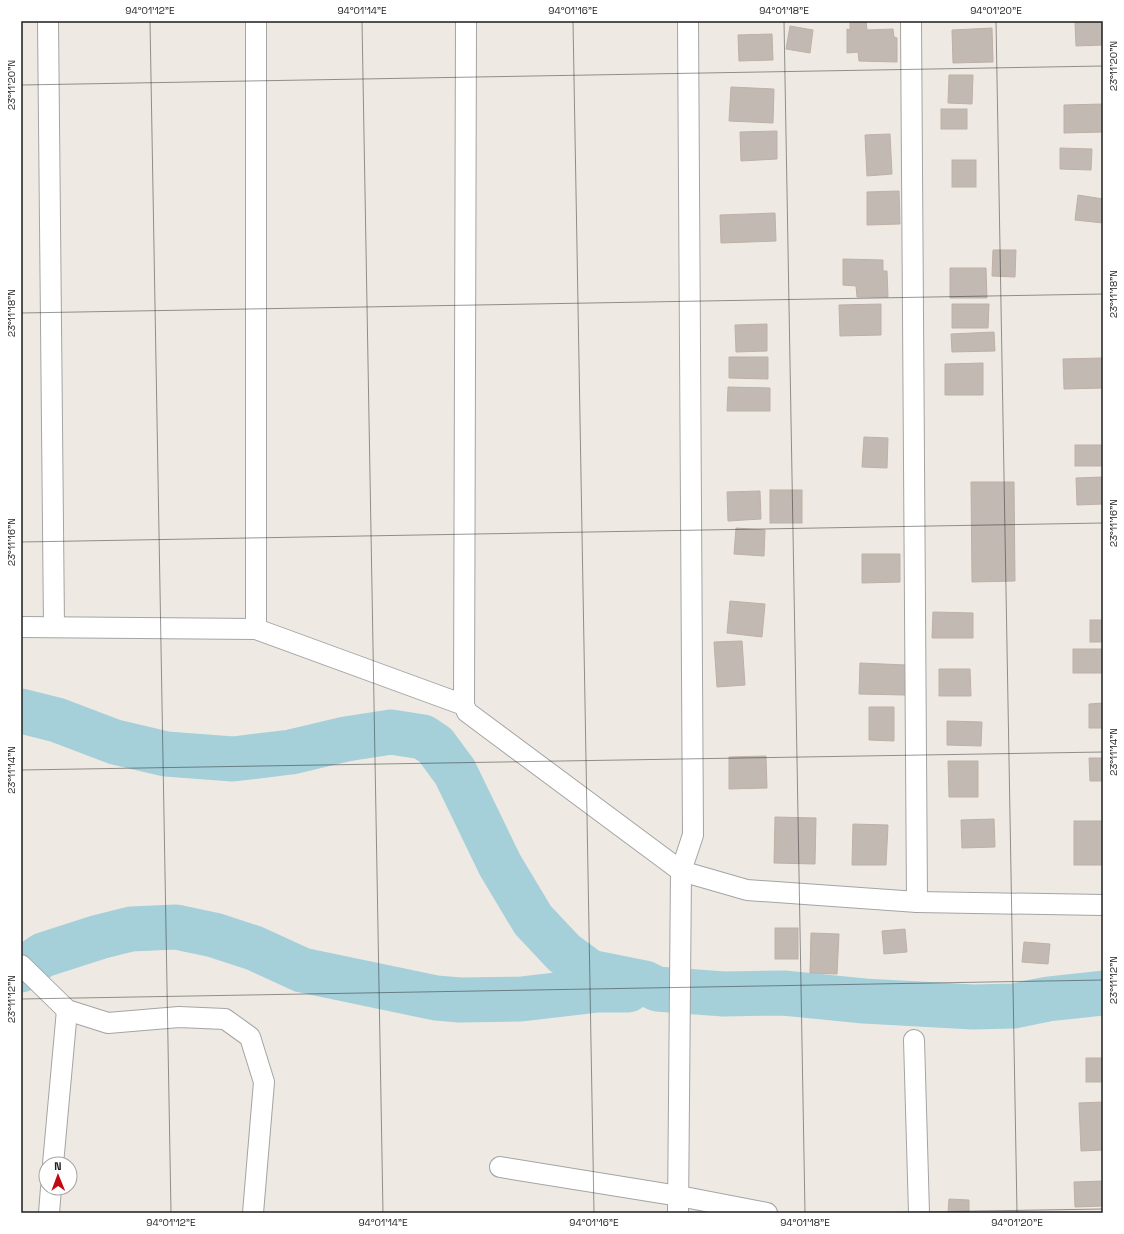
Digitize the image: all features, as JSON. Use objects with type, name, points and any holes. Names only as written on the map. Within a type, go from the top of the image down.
[{"type":"street","points":[[48,21],[54,627]]},
{"type":"street","points":[[256,21],[256,629]]},
{"type":"street","points":[[466,21],[464,705],[467,712],[682,871],[747,890],[917,902],[1103,905]]},
{"type":"street","points":[[679,1204],[682,871],[693,835],[688,21]]},
{"type":"street","points":[[911,21],[917,902]]},
{"type":"street","points":[[21,627],[256,629],[464,705]]},
{"type":"street","points":[[27,971],[67,1010],[108,1023],[179,1017],[225,1019],[250,1037],[264,1082],[253,1213]]},
{"type":"street","points":[[54,1156],[67,1010]]},
{"type":"street","points":[[914,1040],[919,1213]]},
{"type":"street","points":[[500,1167],[679,1204],[767,1213]]},
{"type":"street","points":[[49,1213],[50,1196]]},
{"type":"building","points":[[850,21],[866,21],[867,30],[893,29],[894,37],[897,38],[897,62],[859,61],[858,52],[847,53],[847,29],[850,30]]},
{"type":"building","points":[[1103,21],[1103,45],[1076,46],[1075,22]]},
{"type":"building","points":[[790,26],[813,30],[810,53],[786,49]]},
{"type":"building","points":[[992,28],[993,62],[953,63],[952,30]]},
{"type":"building","points":[[772,34],[773,60],[739,61],[738,35]]},
{"type":"building","points":[[949,75],[973,75],[972,104],[948,103]]},
{"type":"building","points":[[731,87],[774,89],[773,123],[729,121]]},
{"type":"building","points":[[1103,104],[1103,132],[1064,133],[1064,105]]},
{"type":"building","points":[[941,109],[967,109],[967,129],[941,129]]},
{"type":"building","points":[[777,131],[777,159],[741,161],[740,132]]},
{"type":"building","points":[[890,134],[892,174],[867,176],[865,135]]},
{"type":"building","points":[[1060,148],[1092,149],[1091,170],[1060,169]]},
{"type":"building","points":[[952,160],[976,160],[976,187],[952,187]]},
{"type":"building","points":[[899,191],[900,224],[867,225],[867,192]]},
{"type":"building","points":[[1078,195],[1103,199],[1103,223],[1075,220]]},
{"type":"building","points":[[775,213],[776,241],[721,243],[720,215]]},
{"type":"building","points":[[993,250],[1016,250],[1015,277],[992,276]]},
{"type":"building","points":[[843,259],[883,260],[883,271],[887,271],[888,297],[857,297],[856,286],[843,285]]},
{"type":"building","points":[[950,268],[986,268],[987,298],[950,298]]},
{"type":"building","points":[[881,304],[881,335],[840,336],[839,305]]},
{"type":"building","points":[[952,304],[989,304],[988,328],[952,328]]},
{"type":"building","points":[[767,324],[767,351],[736,352],[735,325]]},
{"type":"building","points":[[994,332],[995,351],[952,352],[951,334]]},
{"type":"building","points":[[729,357],[768,357],[768,379],[729,378]]},
{"type":"building","points":[[1103,358],[1103,388],[1064,389],[1063,359]]},
{"type":"building","points":[[983,363],[983,395],[945,395],[945,364]]},
{"type":"building","points":[[728,387],[770,388],[770,411],[727,411]]},
{"type":"building","points":[[864,437],[888,438],[887,468],[862,467]]},
{"type":"building","points":[[1075,445],[1103,445],[1103,466],[1075,466]]},
{"type":"building","points":[[1103,477],[1103,504],[1077,505],[1076,478]]},
{"type":"building","points":[[971,482],[1014,482],[1015,581],[972,582]]},
{"type":"building","points":[[770,490],[802,490],[802,523],[770,523]]},
{"type":"building","points":[[760,491],[761,519],[728,521],[727,492]]},
{"type":"building","points":[[736,528],[765,530],[764,556],[734,554]]},
{"type":"building","points":[[862,554],[900,554],[900,582],[862,583]]},
{"type":"building","points":[[730,601],[765,604],[762,637],[727,633]]},
{"type":"building","points":[[933,612],[973,613],[973,638],[932,638]]},
{"type":"building","points":[[1090,620],[1103,620],[1103,642],[1090,642]]},
{"type":"building","points":[[742,641],[745,685],[717,687],[714,642]]},
{"type":"building","points":[[1073,649],[1103,649],[1103,673],[1073,673]]},
{"type":"building","points":[[860,663],[906,665],[905,695],[859,694]]},
{"type":"building","points":[[939,669],[970,669],[971,696],[939,696]]},
{"type":"building","points":[[1103,703],[1103,728],[1089,728],[1089,704]]},
{"type":"building","points":[[869,707],[894,707],[894,741],[869,740]]},
{"type":"building","points":[[947,721],[982,722],[981,746],[947,745]]},
{"type":"building","points":[[766,756],[767,788],[729,789],[729,757]]},
{"type":"building","points":[[1089,758],[1103,758],[1103,781],[1090,781]]},
{"type":"building","points":[[948,761],[978,761],[978,797],[949,797]]},
{"type":"building","points":[[775,817],[816,818],[815,864],[774,863]]},
{"type":"building","points":[[994,819],[995,847],[962,848],[961,820]]},
{"type":"building","points":[[1074,821],[1103,821],[1103,865],[1074,865]]},
{"type":"building","points":[[853,824],[888,825],[886,865],[852,865]]},
{"type":"building","points":[[775,928],[798,928],[798,959],[775,959]]},
{"type":"building","points":[[905,929],[907,952],[884,954],[882,931]]},
{"type":"building","points":[[811,933],[839,934],[837,974],[810,973]]},
{"type":"building","points":[[1024,942],[1050,944],[1048,964],[1022,962]]},
{"type":"building","points":[[1086,1058],[1103,1058],[1103,1082],[1086,1082]]},
{"type":"building","points":[[1103,1102],[1103,1150],[1081,1151],[1079,1103]]},
{"type":"building","points":[[1103,1181],[1103,1206],[1075,1207],[1074,1182]]},
{"type":"building","points":[[949,1199],[969,1200],[969,1213],[948,1213]]},
{"type":"waterway","points":[[21,711],[57,720],[115,742],[166,754],[233,759],[291,752],[346,739],[391,732],[423,737],[435,745],[455,772],[500,865],[533,920],[564,953],[590,972],[645,983],[657,989],[724,994],[783,993],[864,1001],[973,1007],[1014,1006],[1048,999],[1103,993]]},
{"type":"waterway","points":[[21,970],[43,955],[99,937],[131,929],[176,927],[214,935],[254,948],[302,970],[436,998],[460,1000],[521,999],[598,990],[628,990]]}]
